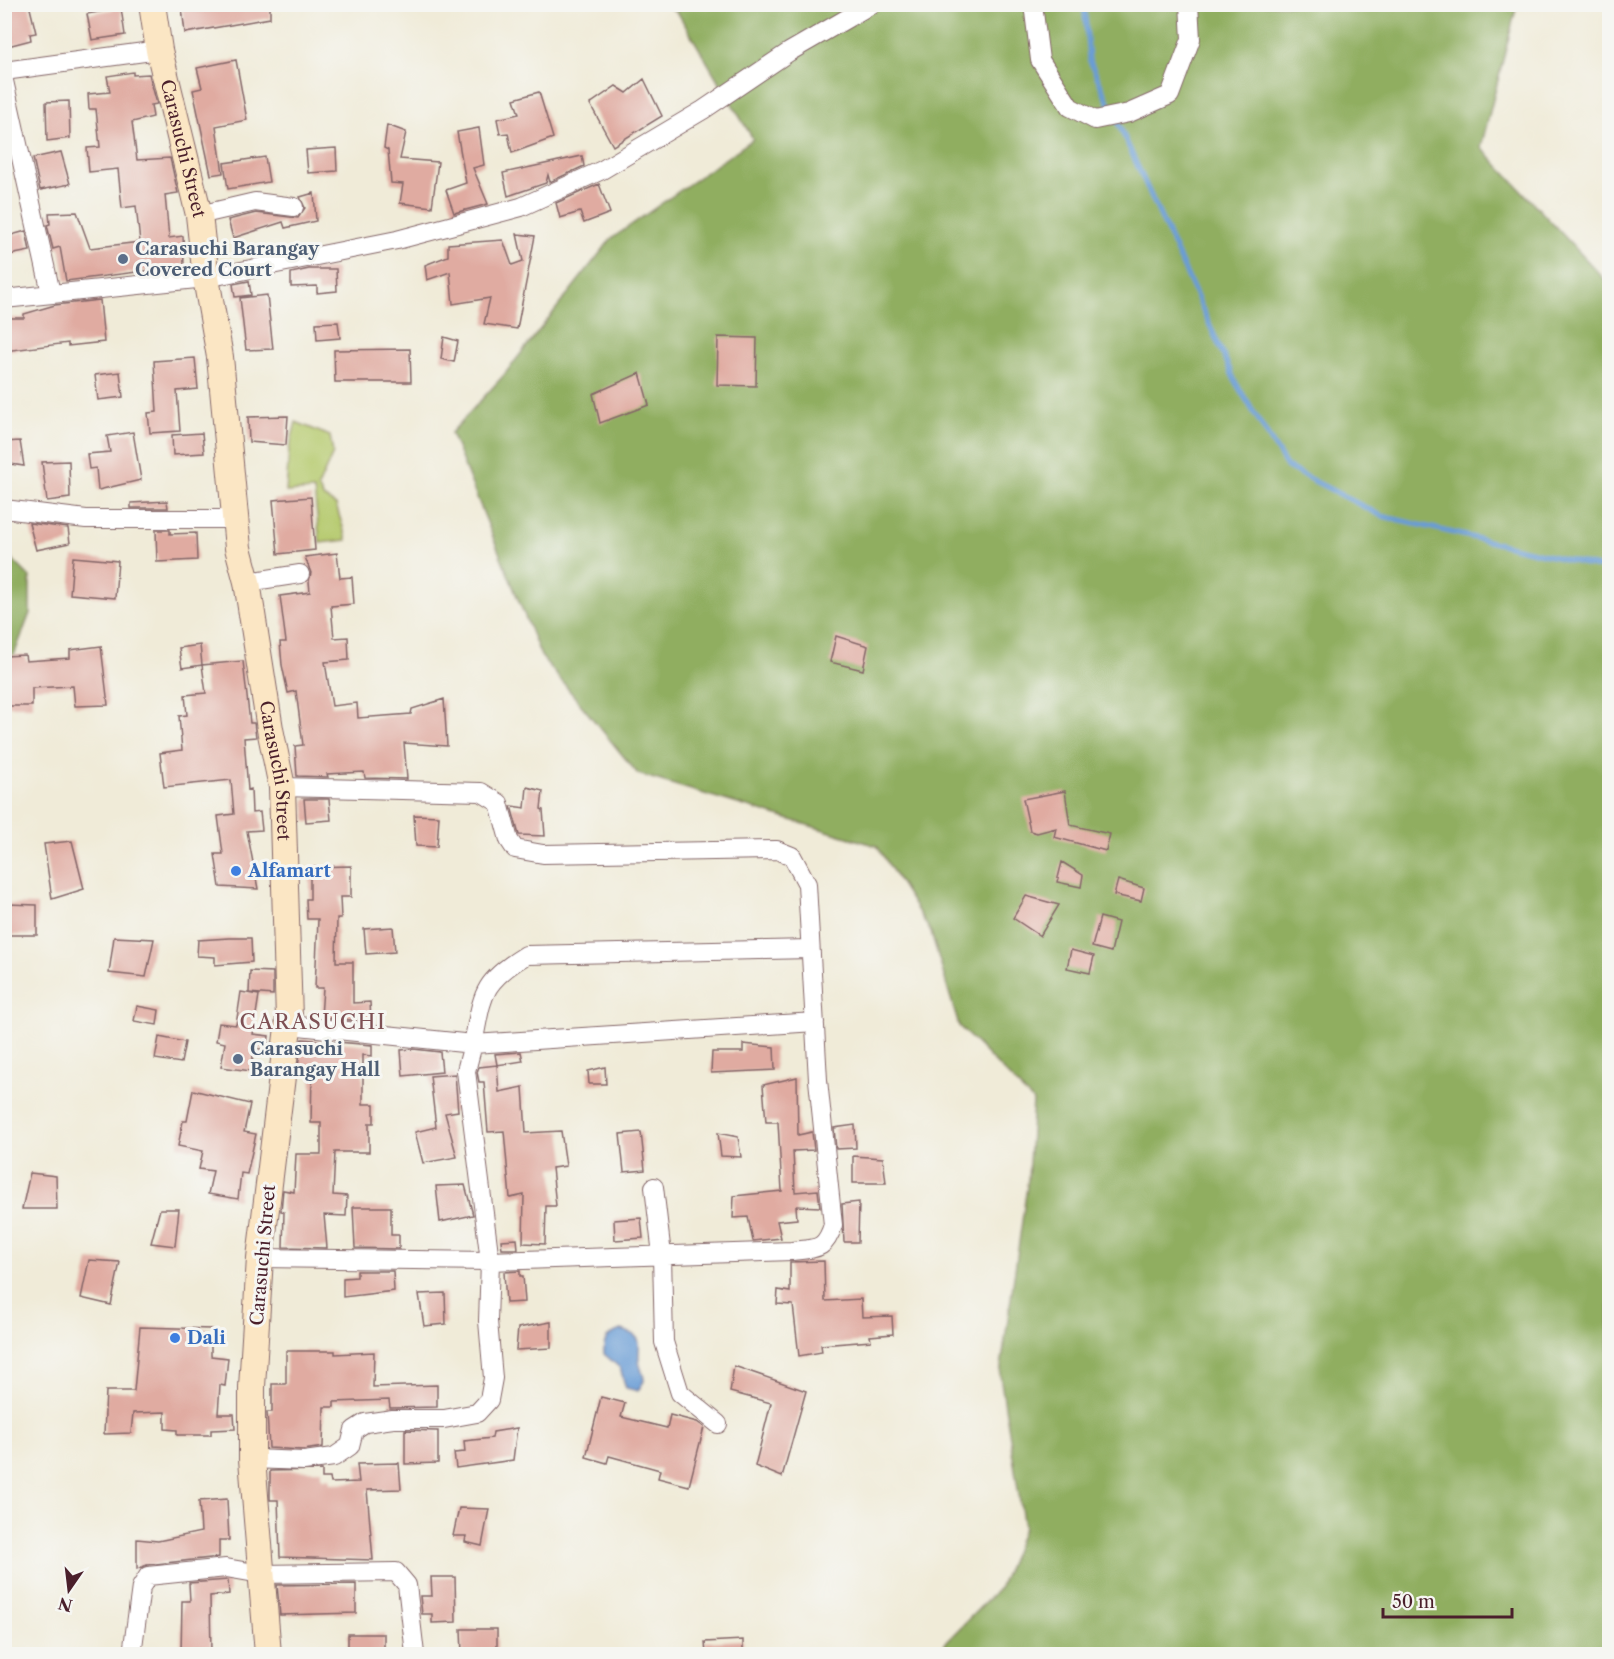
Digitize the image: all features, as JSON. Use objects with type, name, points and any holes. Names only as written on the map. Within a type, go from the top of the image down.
[{"type":"street","name":"Carasuchi Street","points":[[152,4],[159,50],[199,215],[206,278],[219,357],[238,548],[247,582],[270,729],[282,787],[289,1025],[260,1258],[252,1387],[252,1459],[268,1654]]},
{"type":"street","points":[[4,299],[206,278],[397,240],[521,207],[602,170],[703,110],[789,52],[872,4]]},
{"type":"street","points":[[1033,4],[1040,60],[1070,107],[1095,120],[1129,113],[1170,95],[1191,39],[1189,4]]},
{"type":"street","points":[[4,71],[159,50]]},
{"type":"street","points":[[4,81],[51,293]]},
{"type":"street","points":[[199,215],[255,202],[294,207]]},
{"type":"street","points":[[4,509],[86,519],[235,519]]},
{"type":"street","points":[[247,582],[300,574]]},
{"type":"street","points":[[260,1258],[490,1261],[792,1251],[820,1247],[828,1240],[833,1226],[815,1022],[807,884],[792,856],[777,850],[543,854],[515,849],[509,840],[499,803],[481,792],[282,787]]},
{"type":"street","points":[[252,1459],[304,1461],[334,1457],[350,1446],[354,1430],[365,1423],[393,1419],[444,1419],[477,1413],[489,1400],[493,1378],[488,1321],[490,1261],[466,1071],[484,990],[501,971],[526,955],[810,949]]},
{"type":"street","points":[[289,1025],[473,1044],[815,1022]]},
{"type":"street","points":[[654,1187],[662,1255],[664,1342],[680,1393],[718,1424]]},
{"type":"street","points":[[132,1654],[141,1587],[148,1576],[226,1568],[261,1574],[396,1572],[407,1585],[415,1654]]},
{"type":"green space","points":[[666,5],[1517,5],[1481,147],[1609,284],[1609,1654],[938,1654],[947,1641],[1000,1587],[1024,1527],[1000,1375],[1028,1179],[1033,1101],[959,1026],[931,932],[877,846],[638,774],[541,656],[451,433],[504,375],[611,239],[753,139],[678,13]]},
{"type":"green space","points":[[296,422],[330,436],[333,453],[318,487],[323,497],[336,505],[347,540],[320,543],[314,490],[286,492],[289,449]]},
{"type":"green space","points":[[5,552],[30,577],[30,613],[5,679]]},
{"type":"water","points":[[622,1330],[636,1336],[638,1340],[644,1381],[638,1391],[626,1388],[620,1368],[604,1354],[604,1344],[607,1338]]},
{"type":"building","points":[[29,4],[36,33],[30,34],[31,40],[4,47],[4,7]]},
{"type":"building","points":[[215,4],[216,10],[247,4],[270,4],[270,18],[185,33],[182,8]]},
{"type":"building","points":[[121,8],[125,35],[92,40],[87,14]]},
{"type":"building","points":[[236,60],[247,120],[216,126],[223,173],[211,175],[193,90],[202,88],[197,68]]},
{"type":"building","points":[[133,72],[133,75],[149,74],[157,104],[151,105],[153,117],[132,122],[137,160],[170,158],[178,193],[165,195],[169,238],[183,236],[184,266],[66,281],[60,247],[53,249],[47,225],[50,224],[49,213],[77,212],[90,248],[140,242],[136,206],[122,208],[118,169],[89,172],[87,148],[100,147],[96,109],[89,109],[88,94],[110,92],[107,76]]},
{"type":"building","points":[[644,79],[662,116],[613,146],[590,104],[616,86],[627,93]]},
{"type":"building","points":[[539,92],[553,138],[512,153],[508,133],[500,134],[497,119],[519,114],[514,99]]},
{"type":"building","points":[[69,101],[70,138],[47,141],[46,102]]},
{"type":"building","points":[[387,125],[406,132],[400,159],[438,162],[432,207],[400,203],[403,184],[391,183],[388,150],[384,148]]},
{"type":"building","points":[[479,128],[484,165],[473,168],[488,204],[454,213],[446,190],[466,183],[457,132]]},
{"type":"building","points":[[336,148],[337,171],[308,173],[306,150]]},
{"type":"building","points":[[61,152],[70,184],[40,190],[33,158]]},
{"type":"building","points":[[582,156],[584,166],[550,182],[548,175],[546,183],[508,196],[503,173]]},
{"type":"building","points":[[265,157],[269,182],[228,189],[224,163]]},
{"type":"building","points":[[599,184],[610,213],[584,223],[580,212],[560,218],[556,203]]},
{"type":"building","points":[[314,193],[316,221],[285,228],[283,222],[233,238],[228,220],[256,213],[298,218],[305,208],[300,197]]},
{"type":"building","points":[[26,231],[30,251],[4,256],[4,237]]},
{"type":"building","points":[[517,234],[535,236],[517,329],[484,324],[490,298],[453,304],[450,272],[427,280],[425,265],[448,256],[448,244],[503,240],[512,265],[523,261]]},
{"type":"building","points":[[309,269],[336,269],[337,291],[317,293],[317,286],[291,287],[291,273]]},
{"type":"building","points":[[249,281],[251,295],[235,297],[233,284]]},
{"type":"building","points":[[267,295],[273,349],[246,350],[240,298]]},
{"type":"building","points":[[100,300],[104,342],[68,346],[68,343],[4,351],[4,318],[24,318],[24,314],[55,305]]},
{"type":"building","points":[[338,322],[340,338],[317,340],[316,323]]},
{"type":"building","points":[[444,337],[458,341],[454,362],[441,359]]},
{"type":"building","points":[[718,337],[757,338],[756,386],[717,385]]},
{"type":"building","points":[[410,349],[411,382],[335,382],[334,350]]},
{"type":"building","points":[[195,358],[198,389],[177,391],[180,431],[150,433],[148,413],[157,412],[154,361]]},
{"type":"building","points":[[120,372],[123,397],[98,400],[95,375]]},
{"type":"building","points":[[640,373],[649,405],[600,423],[593,394]]},
{"type":"building","points":[[288,416],[286,445],[249,442],[248,417]]},
{"type":"building","points":[[133,432],[141,480],[98,490],[96,468],[89,469],[87,454],[110,452],[107,436]]},
{"type":"building","points":[[202,433],[204,453],[173,455],[172,435]]},
{"type":"building","points":[[20,441],[24,466],[4,463],[4,442]]},
{"type":"building","points":[[69,461],[70,498],[47,501],[42,462]]},
{"type":"building","points":[[311,497],[315,550],[278,554],[273,500]]},
{"type":"building","points":[[167,501],[168,508],[131,508],[131,503]]},
{"type":"building","points":[[29,523],[68,528],[70,543],[36,550]]},
{"type":"building","points":[[156,530],[170,530],[170,534],[196,533],[197,560],[157,562]]},
{"type":"building","points":[[337,553],[340,578],[352,577],[354,604],[331,606],[334,638],[348,637],[349,660],[325,662],[332,706],[357,703],[358,718],[411,714],[412,709],[444,699],[447,746],[404,743],[407,779],[365,778],[364,772],[327,774],[328,777],[297,776],[295,746],[303,745],[296,691],[288,693],[282,665],[280,642],[286,642],[280,596],[310,592],[311,573],[305,557]]},
{"type":"building","points":[[73,557],[118,561],[115,598],[70,594]]},
{"type":"building","points":[[836,636],[868,646],[863,670],[830,662]]},
{"type":"building","points":[[200,645],[202,665],[182,668],[179,648]]},
{"type":"building","points":[[101,646],[108,705],[75,706],[73,686],[32,688],[32,706],[4,706],[4,656],[25,655],[26,661],[70,658],[70,650]]},
{"type":"building","points":[[243,661],[250,723],[254,723],[256,737],[244,738],[252,813],[260,812],[262,830],[247,831],[258,889],[220,887],[215,854],[223,854],[218,816],[234,814],[231,780],[164,787],[160,753],[182,750],[179,716],[187,715],[185,695],[206,693],[202,665]]},
{"type":"building","points":[[527,787],[543,791],[541,809],[543,810],[545,836],[519,835],[511,806],[525,808]]},
{"type":"building","points":[[1065,791],[1070,825],[1110,834],[1106,851],[1054,837],[1056,828],[1037,833],[1030,831],[1023,799]]},
{"type":"building","points":[[304,799],[329,799],[331,820],[306,822]]},
{"type":"building","points":[[414,815],[439,816],[437,847],[416,846]]},
{"type":"building","points":[[72,841],[84,889],[52,899],[44,844]]},
{"type":"building","points":[[1062,862],[1083,875],[1081,887],[1057,882]]},
{"type":"building","points":[[351,866],[351,897],[340,897],[341,918],[337,918],[336,962],[353,962],[353,1003],[370,1002],[371,1022],[321,1017],[323,988],[315,988],[318,919],[307,919],[306,899],[310,899],[310,867]]},
{"type":"building","points":[[1118,880],[1144,888],[1141,901],[1114,895]]},
{"type":"building","points":[[1026,896],[1059,905],[1040,936],[1013,918]]},
{"type":"building","points":[[7,904],[37,905],[37,935],[6,935]]},
{"type":"building","points":[[1100,917],[1118,922],[1111,952],[1092,947]]},
{"type":"building","points":[[393,927],[395,952],[366,954],[364,929]]},
{"type":"building","points":[[114,937],[154,939],[146,977],[109,973]]},
{"type":"building","points":[[251,938],[252,962],[215,965],[215,957],[197,956],[198,940]]},
{"type":"building","points":[[1071,950],[1094,956],[1090,973],[1067,968]]},
{"type":"building","points":[[250,971],[273,972],[273,995],[249,993]]},
{"type":"building","points":[[241,992],[259,995],[253,1034],[269,1036],[267,1050],[254,1048],[251,1071],[221,1067],[225,1043],[216,1041],[219,1023],[236,1025]]},
{"type":"building","points":[[137,1006],[159,1010],[157,1025],[134,1021]]},
{"type":"building","points":[[159,1037],[185,1042],[181,1063],[155,1059]]},
{"type":"building","points":[[302,1039],[372,1045],[372,1056],[363,1055],[363,1104],[374,1104],[374,1123],[369,1123],[369,1152],[335,1152],[333,1195],[347,1196],[346,1216],[324,1215],[327,1248],[283,1247],[284,1212],[281,1211],[283,1190],[294,1192],[296,1154],[321,1154],[321,1123],[311,1123],[312,1074],[297,1074]]},
{"type":"building","points":[[743,1044],[774,1047],[775,1070],[711,1073],[712,1052],[743,1052]]},
{"type":"building","points":[[401,1050],[440,1052],[442,1072],[403,1076]]},
{"type":"building","points":[[521,1052],[523,1061],[497,1065],[495,1054]]},
{"type":"building","points":[[497,1065],[499,1092],[523,1087],[526,1133],[561,1131],[566,1166],[552,1168],[556,1206],[546,1206],[545,1244],[523,1243],[524,1195],[510,1198],[504,1131],[488,1132],[484,1082],[479,1082],[477,1072],[479,1067]]},
{"type":"building","points":[[605,1067],[606,1084],[589,1084],[588,1071]]},
{"type":"building","points":[[455,1074],[458,1111],[445,1113],[457,1157],[423,1163],[415,1132],[436,1127],[430,1076]]},
{"type":"building","points":[[797,1077],[798,1135],[812,1132],[814,1150],[793,1151],[795,1192],[818,1190],[820,1207],[796,1206],[797,1219],[777,1221],[781,1238],[753,1241],[748,1217],[733,1218],[734,1196],[782,1191],[778,1122],[766,1122],[763,1085]]},
{"type":"building","points":[[193,1090],[250,1104],[244,1132],[256,1134],[247,1174],[241,1173],[238,1199],[208,1194],[213,1171],[199,1169],[203,1151],[178,1146],[183,1121],[187,1121]]},
{"type":"building","points":[[855,1125],[856,1148],[836,1149],[834,1128]]},
{"type":"building","points":[[641,1132],[645,1170],[624,1172],[620,1134]]},
{"type":"building","points":[[718,1133],[738,1137],[741,1157],[721,1156]]},
{"type":"building","points":[[853,1156],[883,1158],[886,1183],[853,1183]]},
{"type":"building","points":[[30,1173],[56,1176],[57,1209],[22,1209]]},
{"type":"building","points":[[465,1185],[473,1215],[440,1222],[436,1186]]},
{"type":"building","points":[[859,1202],[858,1242],[844,1242],[842,1204]]},
{"type":"building","points":[[353,1207],[391,1207],[391,1235],[399,1235],[399,1249],[355,1248]]},
{"type":"building","points":[[160,1209],[179,1209],[175,1246],[151,1243]]},
{"type":"building","points":[[641,1218],[643,1238],[615,1240],[614,1220]]},
{"type":"building","points":[[517,1239],[518,1249],[502,1249],[501,1240]]},
{"type":"building","points":[[89,1260],[120,1262],[111,1305],[81,1298]]},
{"type":"building","points":[[824,1261],[825,1301],[861,1299],[862,1317],[892,1316],[893,1334],[870,1336],[871,1341],[821,1345],[822,1352],[799,1356],[793,1305],[777,1304],[778,1290],[790,1292],[790,1262]]},
{"type":"building","points":[[357,1271],[393,1271],[394,1291],[343,1297],[343,1278],[357,1277]]},
{"type":"building","points":[[520,1271],[520,1276],[523,1276],[525,1302],[506,1303],[504,1272]]},
{"type":"building","points":[[445,1293],[446,1324],[424,1326],[419,1294]]},
{"type":"building","points":[[551,1322],[551,1348],[516,1350],[518,1328]]},
{"type":"building","points":[[140,1327],[211,1329],[211,1356],[228,1358],[225,1386],[220,1385],[218,1414],[234,1414],[235,1429],[211,1430],[211,1435],[177,1435],[177,1430],[165,1429],[165,1412],[133,1413],[131,1433],[104,1434],[106,1391],[134,1391]]},
{"type":"building","points":[[286,1351],[335,1351],[335,1354],[374,1352],[373,1387],[437,1385],[437,1407],[390,1408],[389,1400],[334,1402],[334,1407],[324,1407],[323,1447],[303,1450],[269,1448],[267,1412],[272,1412],[272,1384],[286,1384]]},
{"type":"building","points":[[734,1366],[806,1391],[782,1477],[755,1466],[771,1403],[730,1392]]},
{"type":"building","points":[[601,1397],[625,1403],[621,1417],[667,1428],[670,1415],[697,1422],[704,1427],[689,1486],[658,1478],[660,1470],[609,1456],[607,1463],[586,1457]]},
{"type":"building","points":[[517,1428],[513,1460],[456,1468],[454,1453],[465,1452],[464,1441],[492,1438],[493,1432]]},
{"type":"building","points":[[405,1430],[438,1431],[438,1463],[405,1464]]},
{"type":"building","points":[[399,1463],[401,1489],[367,1490],[373,1560],[280,1557],[278,1500],[270,1500],[270,1471],[322,1470],[322,1478],[330,1478],[331,1483],[359,1482],[357,1464]]},
{"type":"building","points":[[227,1499],[229,1540],[219,1540],[219,1557],[147,1565],[137,1569],[137,1539],[158,1541],[201,1532],[199,1501]]},
{"type":"building","points":[[459,1508],[489,1509],[482,1546],[465,1542],[466,1536],[453,1536]]},
{"type":"building","points":[[431,1577],[455,1577],[456,1622],[432,1623],[432,1614],[422,1614],[420,1596],[432,1596]]},
{"type":"building","points":[[228,1580],[229,1594],[210,1596],[211,1654],[181,1654],[182,1601],[190,1601],[189,1583]]},
{"type":"building","points":[[356,1584],[356,1613],[280,1615],[277,1585]]},
{"type":"building","points":[[461,1629],[497,1629],[497,1654],[462,1654]]},
{"type":"building","points":[[348,1634],[384,1634],[384,1654],[348,1654]]},
{"type":"building","points":[[743,1640],[743,1654],[706,1654],[705,1642]]},
{"type":"waterway","points":[[1084,4],[1089,59],[1236,383],[1287,467],[1382,516],[1606,569],[1610,574]]},
{"type":"place","name":"Carasuchi Barangay Covered Court","points":[[123,259]]},
{"type":"place","name":"Alfamart","points":[[236,871]]},
{"type":"place","name":"Carasuchi Barangay Hall","points":[[238,1059]]},
{"type":"place","name":"Dali","points":[[175,1338]]},
{"type":"district","name":"CARASUCHI","points":[[313,1022]]}]
